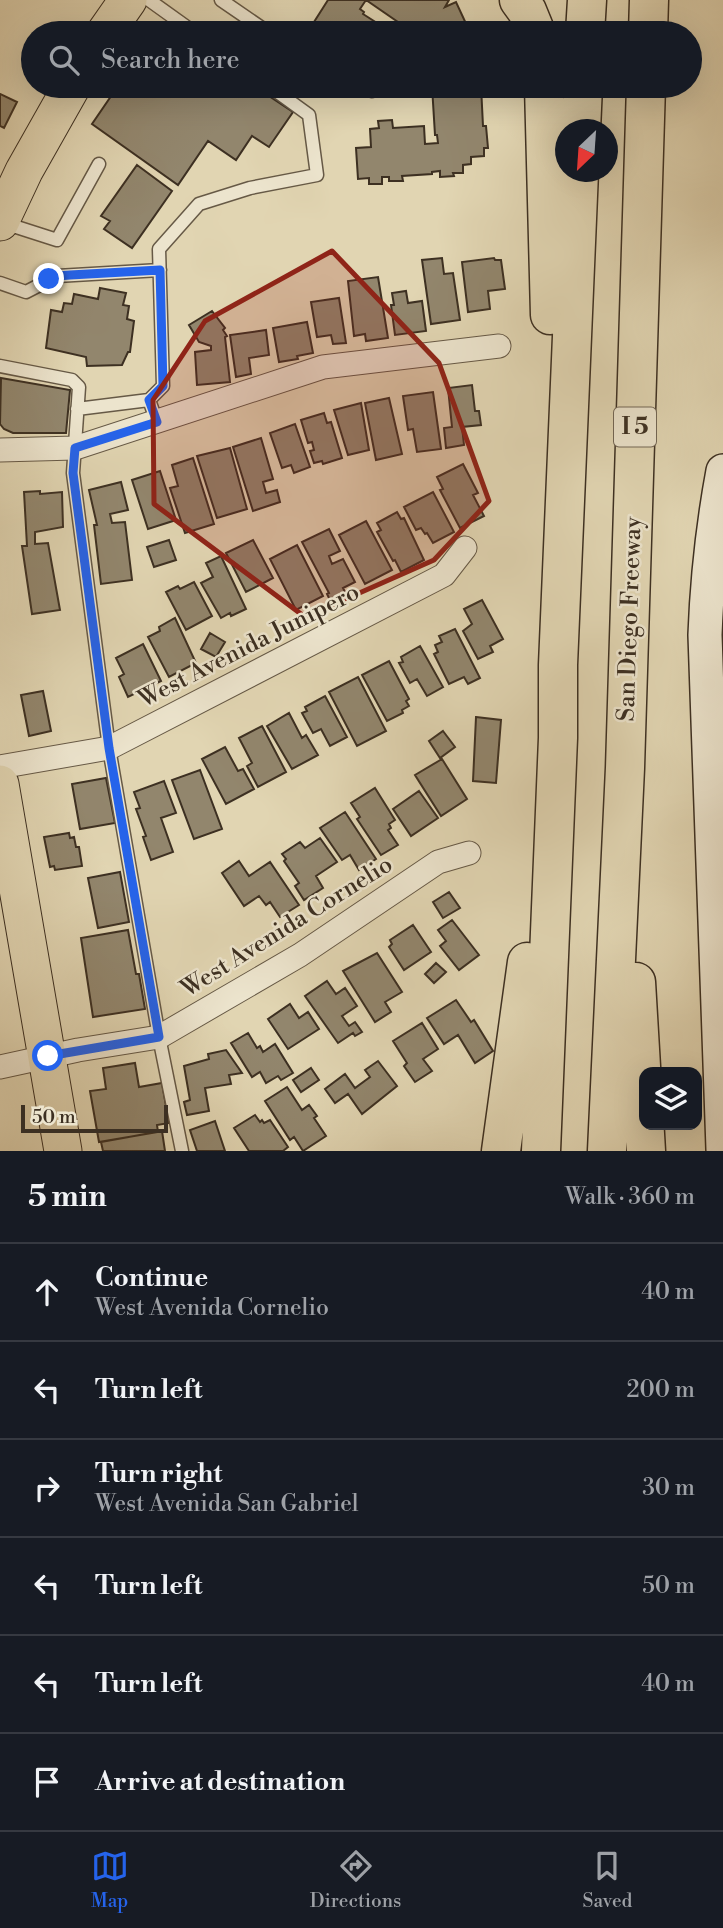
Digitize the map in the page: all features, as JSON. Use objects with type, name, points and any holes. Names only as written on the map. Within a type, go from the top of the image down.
[{"type":"highway","points":[[519,0],[531,21]]},
{"type":"highway","points":[[586,21],[587,0]]},
{"type":"highway","points":[[648,21],[649,0]]},
{"type":"highway","points":[[541,1151],[558,738],[544,98]]},
{"type":"highway","points":[[582,98],[582,119]]},
{"type":"highway","name":"San Diego Freeway","points":[[607,1151],[625,768],[646,98]]},
{"type":"highway","points":[[558,665],[579,182]]},
{"type":"highway","points":[[501,1151],[558,738]]},
{"type":"highway","points":[[625,768],[646,1151]]},
{"type":"main road","points":[[113,21],[128,0]]},
{"type":"main road","points":[[0,222],[24,171],[65,98]]},
{"type":"main road","points":[[723,471],[707,582],[705,635],[715,661],[723,1149]]},
{"type":"main road","points":[[0,784],[4,828],[48,1056],[63,1151]]},
{"type":"street","points":[[0,450],[75,448],[323,367],[499,346]]},
{"type":"street","name":"West Avenida Junipero","points":[[0,767],[109,748],[444,575],[466,548]]},
{"type":"street","name":"West Avenida Cornelio","points":[[0,1067],[159,1037],[300,955],[438,862],[469,853]]},
{"type":"lane","points":[[149,0],[178,21]]},
{"type":"lane","points":[[221,0],[252,21]]},
{"type":"lane","points":[[77,409],[149,400],[163,386],[159,249],[199,204],[250,188],[317,175],[309,116],[285,98]]},
{"type":"lane","points":[[0,222],[57,240],[99,164]]},
{"type":"lane","points":[[0,283],[26,292],[57,276],[160,270]]},
{"type":"lane","points":[[0,366],[72,380],[79,387],[73,473],[109,748],[159,1037],[182,1151]]},
{"type":"lane","points":[[149,400],[157,422]]},
{"type":"highlighted area","points":[[332,251],[439,363],[489,501],[434,560],[305,617],[154,504],[153,400],[205,321]]},
{"type":"building","points":[[328,0],[366,0],[360,9],[374,21],[315,21]]},
{"type":"building","points":[[366,0],[449,0],[445,7],[456,2],[465,21],[397,21]]},
{"type":"building","points":[[0,94],[17,102],[4,128],[0,126]]},
{"type":"building","points":[[110,98],[272,98],[293,112],[269,147],[252,136],[236,160],[208,141],[178,185],[92,124]]},
{"type":"building","points":[[433,98],[482,98],[483,126],[486,126],[488,148],[484,148],[484,156],[471,157],[471,164],[463,165],[463,173],[440,177],[440,171],[402,176],[403,181],[389,181],[389,177],[382,177],[382,184],[369,184],[369,178],[358,179],[356,148],[371,147],[370,129],[379,128],[378,121],[392,120],[393,128],[424,126],[425,144],[438,143]]},
{"type":"building","points":[[137,165],[172,191],[132,248],[104,229],[110,221],[101,216]]},
{"type":"building","points":[[442,258],[444,274],[453,273],[460,320],[431,324],[422,260]]},
{"type":"building","points":[[494,258],[501,260],[505,289],[488,291],[490,309],[468,312],[462,262]]},
{"type":"building","points":[[378,277],[388,338],[366,341],[365,334],[354,336],[348,281]]},
{"type":"building","points":[[100,288],[126,293],[123,305],[129,306],[127,319],[134,321],[130,352],[122,365],[87,366],[86,357],[46,348],[51,310],[62,312],[64,303],[72,304],[74,294],[98,299]]},
{"type":"building","points":[[406,291],[408,303],[422,301],[426,331],[395,335],[392,293]]},
{"type":"building","points":[[339,298],[346,343],[333,344],[331,335],[317,337],[311,302]]},
{"type":"building","points":[[212,311],[225,328],[223,330],[227,336],[230,382],[197,385],[195,352],[211,350],[211,346],[199,342],[189,325]]},
{"type":"building","points":[[307,322],[313,353],[279,362],[273,328]]},
{"type":"building","points":[[266,330],[269,355],[249,358],[251,374],[236,377],[230,335]]},
{"type":"building","points":[[1,378],[70,390],[66,433],[13,433],[4,429],[0,424]]},
{"type":"building","points":[[472,385],[475,411],[479,411],[481,425],[462,427],[464,445],[446,448],[444,428],[452,427],[448,388]]},
{"type":"building","points":[[433,392],[441,449],[417,452],[413,429],[408,430],[403,396]]},
{"type":"building","points":[[389,398],[402,454],[376,460],[365,403]]},
{"type":"building","points":[[361,403],[369,450],[348,455],[334,410]]},
{"type":"building","points":[[324,413],[327,423],[331,422],[342,458],[323,464],[322,461],[314,463],[310,451],[314,450],[312,442],[308,443],[301,420]]},
{"type":"building","points":[[295,424],[310,467],[294,473],[291,465],[282,468],[270,433]]},
{"type":"building","points":[[261,438],[273,479],[263,482],[266,493],[277,490],[280,502],[253,511],[233,447]]},
{"type":"building","points":[[230,448],[247,509],[217,518],[197,456]]},
{"type":"building","points":[[193,458],[214,524],[185,533],[170,488],[178,486],[172,465]]},
{"type":"building","points":[[463,464],[478,493],[473,495],[484,516],[460,528],[440,490],[443,489],[437,477]]},
{"type":"building","points":[[160,471],[176,520],[148,529],[132,480]]},
{"type":"building","points":[[121,482],[128,510],[110,514],[112,523],[125,522],[132,580],[101,584],[94,525],[97,525],[89,490]]},
{"type":"building","points":[[40,491],[40,494],[62,492],[63,527],[35,532],[35,544],[48,543],[60,610],[32,614],[22,546],[27,546],[24,492]]},
{"type":"building","points":[[433,492],[454,532],[433,543],[421,528],[416,530],[404,507]]},
{"type":"building","points":[[397,512],[401,519],[404,518],[424,560],[401,572],[377,532],[381,530],[377,523]]},
{"type":"building","points":[[366,521],[392,570],[365,584],[339,535]]},
{"type":"building","points":[[329,529],[340,551],[329,556],[332,564],[343,559],[355,582],[343,588],[346,594],[332,604],[302,542]]},
{"type":"building","points":[[169,540],[176,560],[154,567],[147,547]]},
{"type":"building","points":[[253,540],[273,578],[246,592],[226,553]]},
{"type":"building","points":[[297,545],[323,596],[296,610],[270,559]]},
{"type":"building","points":[[221,556],[246,609],[221,618],[201,583],[213,577],[206,563]]},
{"type":"building","points":[[194,582],[212,616],[186,630],[166,592]]},
{"type":"building","points":[[482,600],[503,639],[490,646],[493,652],[478,659],[463,631],[472,624],[464,609]]},
{"type":"building","points":[[175,618],[196,663],[169,677],[148,637]]},
{"type":"building","points":[[455,629],[480,678],[468,684],[464,677],[449,684],[434,654],[438,652],[435,645],[442,642],[439,636]]},
{"type":"building","points":[[210,633],[225,642],[216,657],[201,649]]},
{"type":"building","points":[[143,644],[161,681],[128,697],[119,677],[124,674],[116,658]]},
{"type":"building","points":[[420,646],[443,687],[427,696],[417,679],[410,683],[399,663],[403,662],[401,657]]},
{"type":"building","points":[[389,661],[409,699],[406,701],[409,706],[402,710],[403,713],[387,721],[362,675]]},
{"type":"building","points":[[358,677],[386,731],[357,746],[329,692]]},
{"type":"building","points":[[43,691],[51,731],[29,736],[21,695]]},
{"type":"building","points":[[325,696],[347,737],[330,746],[321,729],[313,733],[302,713],[307,711],[305,707]]},
{"type":"building","points":[[289,713],[302,738],[306,735],[318,755],[292,769],[267,726]]},
{"type":"building","points":[[476,717],[501,720],[496,783],[473,781]]},
{"type":"building","points":[[262,726],[286,772],[258,787],[247,766],[252,763],[239,738]]},
{"type":"building","points":[[443,731],[455,747],[440,758],[429,741]]},
{"type":"building","points":[[225,747],[238,771],[243,769],[254,789],[226,804],[202,759]]},
{"type":"building","points":[[442,759],[467,799],[441,816],[415,775]]},
{"type":"building","points":[[200,770],[222,829],[194,839],[172,780]]},
{"type":"building","points":[[106,778],[115,823],[80,829],[72,784]]},
{"type":"building","points":[[164,781],[176,813],[161,818],[173,852],[151,860],[136,809],[140,808],[134,792]]},
{"type":"building","points":[[375,788],[395,820],[389,824],[391,828],[388,830],[398,845],[381,855],[357,819],[360,817],[351,803]]},
{"type":"building","points":[[419,791],[438,818],[411,836],[393,809]]},
{"type":"building","points":[[345,812],[376,859],[359,870],[350,855],[342,860],[320,828]]},
{"type":"building","points":[[69,833],[70,838],[74,837],[76,847],[79,847],[82,866],[55,870],[54,866],[50,867],[44,837]]},
{"type":"building","points":[[320,838],[337,862],[316,876],[323,888],[304,900],[295,886],[299,883],[282,854],[300,842],[305,848]]},
{"type":"building","points":[[239,861],[249,876],[270,862],[299,905],[280,917],[270,902],[266,905],[259,896],[244,906],[222,873]]},
{"type":"building","points":[[120,872],[129,922],[98,928],[88,878]]},
{"type":"building","points":[[449,892],[460,908],[443,918],[433,902]]},
{"type":"building","points":[[452,920],[479,955],[459,970],[440,946],[446,941],[438,930]]},
{"type":"building","points":[[413,925],[431,952],[404,970],[389,947],[392,944],[390,940]]},
{"type":"building","points":[[128,930],[145,1009],[93,1017],[81,938]]},
{"type":"building","points":[[377,953],[402,992],[385,1002],[391,1012],[375,1022],[343,971]]},
{"type":"building","points":[[436,963],[446,972],[434,983],[425,974]]},
{"type":"building","points":[[327,981],[336,994],[345,988],[357,1006],[342,1016],[349,1026],[355,1022],[362,1032],[355,1036],[353,1033],[338,1043],[305,996]]},
{"type":"building","points":[[456,1000],[471,1022],[474,1020],[493,1051],[475,1063],[458,1035],[444,1044],[427,1018]]},
{"type":"building","points":[[290,1004],[299,1018],[308,1012],[319,1029],[288,1049],[268,1019]]},
{"type":"building","points":[[422,1023],[438,1049],[423,1059],[432,1071],[415,1082],[404,1066],[407,1063],[393,1041]]},
{"type":"building","points":[[248,1033],[257,1048],[260,1046],[263,1052],[275,1044],[293,1073],[281,1080],[278,1076],[266,1083],[260,1072],[252,1077],[231,1043]]},
{"type":"building","points":[[226,1050],[242,1073],[229,1075],[231,1084],[205,1088],[209,1111],[187,1115],[184,1102],[190,1100],[184,1066],[209,1059],[208,1054]]},
{"type":"building","points":[[378,1061],[397,1086],[362,1114],[348,1094],[335,1103],[325,1089],[345,1074],[355,1088],[370,1077],[365,1070]]},
{"type":"building","points":[[135,1063],[139,1087],[162,1083],[169,1123],[157,1125],[158,1132],[99,1142],[90,1091],[106,1089],[103,1068]]},
{"type":"building","points":[[311,1068],[319,1080],[301,1092],[293,1080]]},
{"type":"building","points":[[287,1087],[302,1110],[309,1105],[326,1136],[303,1151],[294,1137],[290,1140],[265,1101]]},
{"type":"building","points":[[255,1115],[260,1122],[270,1120],[288,1147],[283,1151],[249,1151],[234,1128]]},
{"type":"building","points":[[215,1121],[225,1151],[197,1151],[190,1130]]},
{"type":"building","points":[[162,1131],[165,1151],[103,1151],[101,1142]]},
{"type":"route","points":[[48,1056],[159,1037],[109,748],[73,473],[75,448],[157,422],[149,400],[163,386],[160,270],[57,276],[49,279]]}]
